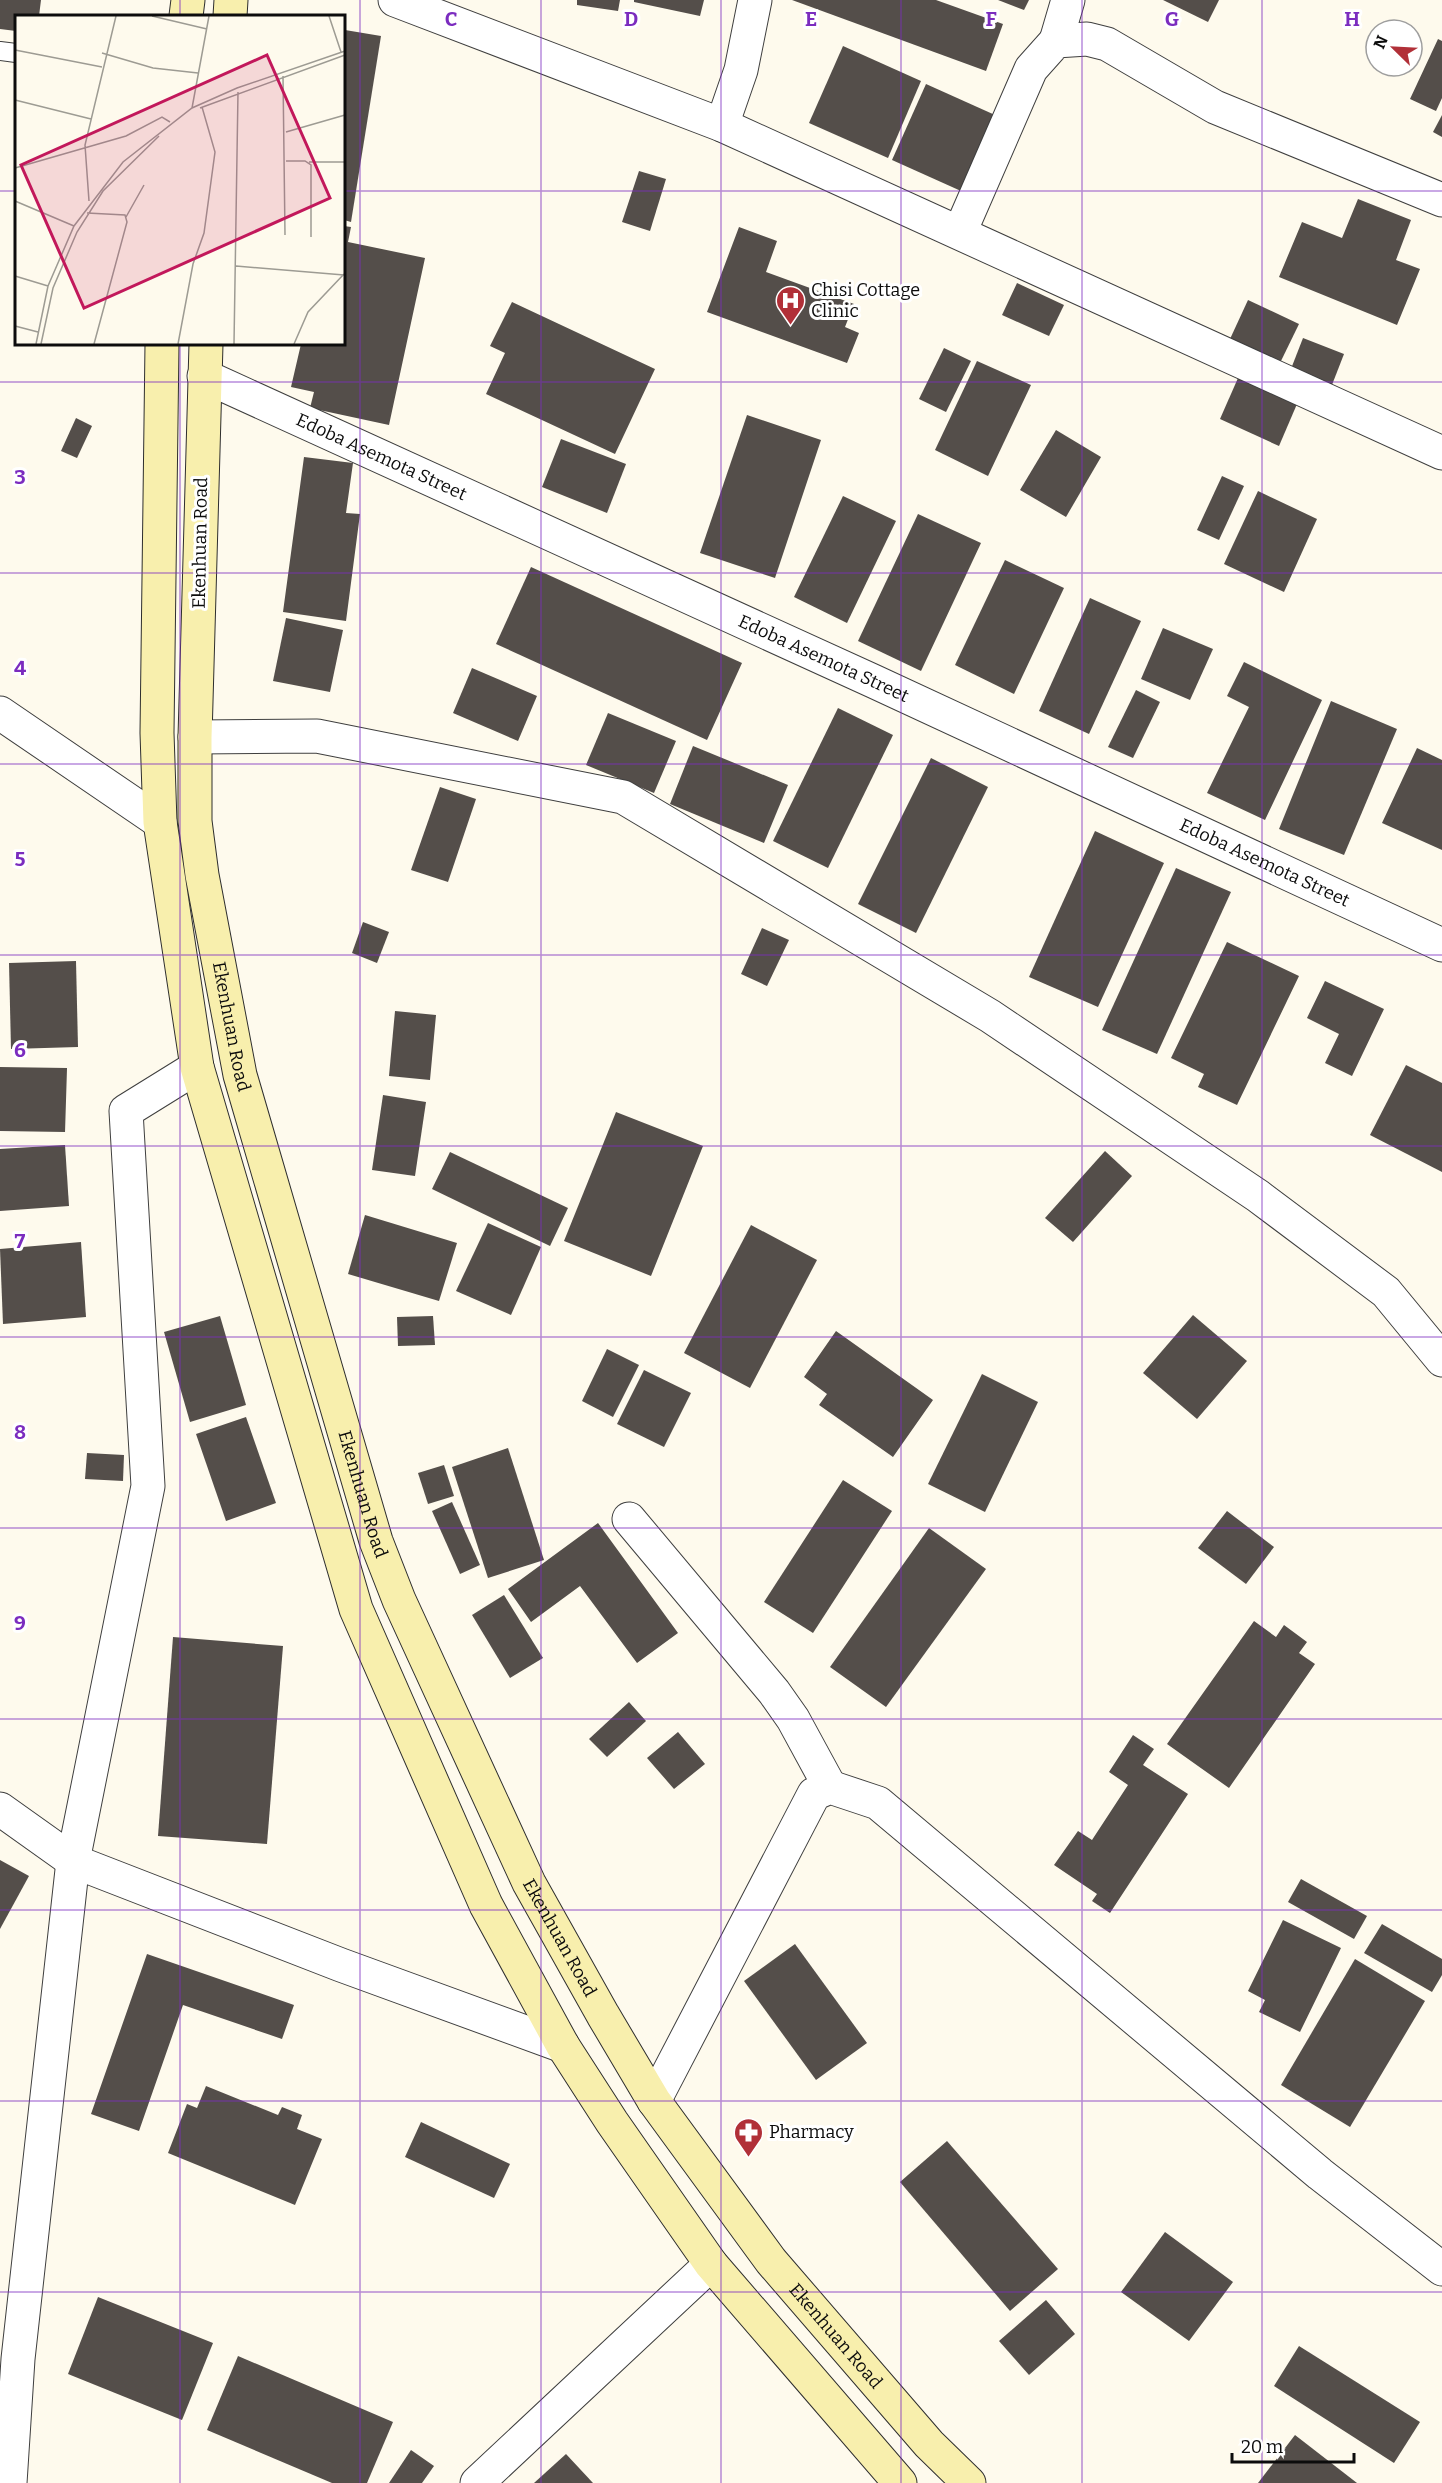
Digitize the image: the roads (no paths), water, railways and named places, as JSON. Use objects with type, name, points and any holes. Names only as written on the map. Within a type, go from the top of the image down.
[{"type":"main road","points":[[186,15],[188,0]]},
{"type":"main road","points":[[230,15],[231,0]]},
{"type":"main road","name":"Ekenhuan Road","points":[[162,345],[157,733],[160,822],[197,1067],[356,1609],[486,1905],[563,2046],[612,2122],[711,2264],[900,2483]]},
{"type":"main road","name":"Ekenhuan Road","points":[[206,345],[195,736],[195,821],[202,875],[240,1075],[376,1540],[399,1600],[529,1883],[654,2101],[771,2261],[929,2444],[969,2483]]},
{"type":"street","points":[[395,0],[722,125],[1442,453]]},
{"type":"street","points":[[722,125],[741,70],[755,0]]},
{"type":"street","points":[[960,232],[1031,69],[1056,41],[1068,0]]},
{"type":"street","points":[[1056,41],[1087,39],[1107,44],[1215,107],[1442,200]]},
{"type":"street","name":"Edoba Asemota Street","points":[[204,376],[883,686],[1442,945]]},
{"type":"street","points":[[0,713],[160,822]]},
{"type":"street","points":[[195,736],[317,736],[623,797],[990,1016],[1257,1196],[1386,1293],[1442,1360]]},
{"type":"street","points":[[10,2483],[18,2359],[73,1861],[148,1486],[126,1111],[197,1067]]},
{"type":"street","points":[[629,1519],[774,1692],[793,1719],[830,1788]]},
{"type":"street","points":[[654,2101],[814,1794],[830,1788],[878,1803],[1320,2174],[1442,2269]]},
{"type":"street","points":[[0,1809],[73,1861],[341,1965],[563,2046]]},
{"type":"street","points":[[477,2483],[711,2264]]},
{"type":"lane","points":[[0,51],[15,53]]},
{"type":"place","name":"Chisi Cottage Clinic","points":[[790,326]]},
{"type":"place","name":"Pharmacy","points":[[748,2158]]}]
